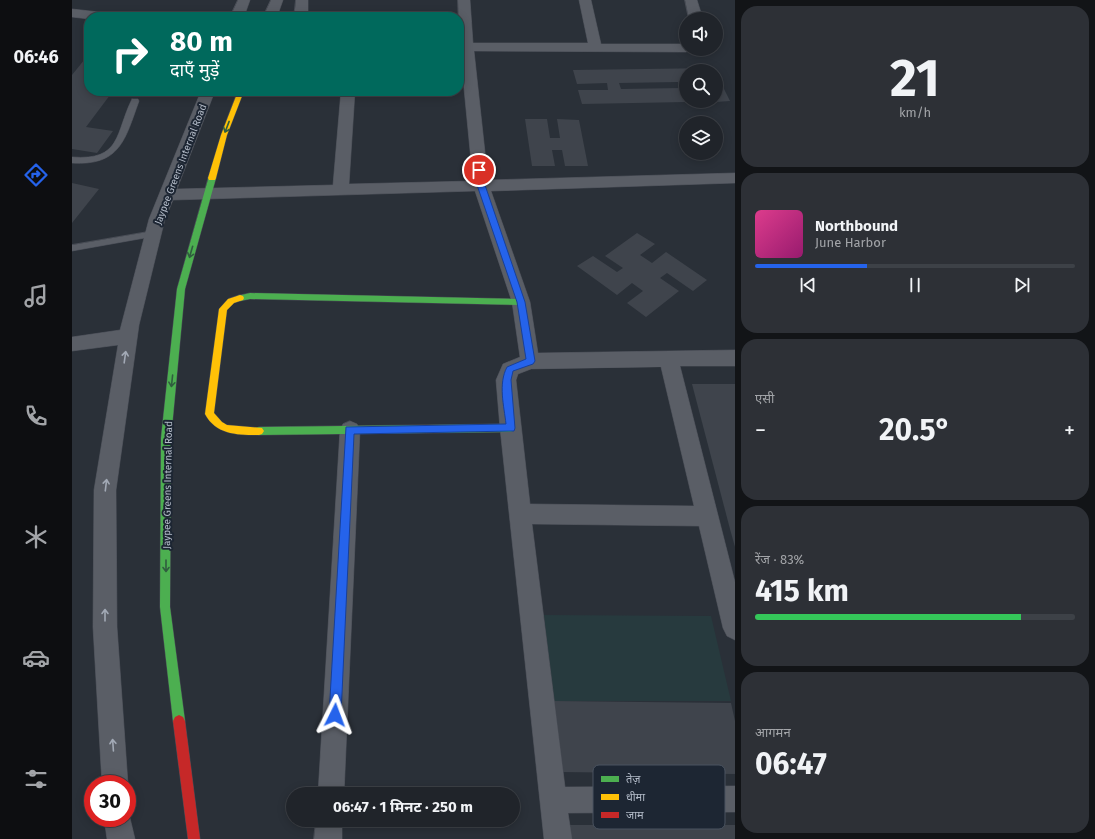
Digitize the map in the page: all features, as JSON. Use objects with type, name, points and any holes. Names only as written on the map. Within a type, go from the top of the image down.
[{"type":"street","points":[[239,12],[244,0]]},
{"type":"street","points":[[272,12],[277,0]]},
{"type":"street","points":[[301,12],[302,0]]},
{"type":"street","points":[[463,12],[464,0]]},
{"type":"street","points":[[585,0],[595,47]]},
{"type":"street","points":[[691,0],[694,12]]},
{"type":"street","points":[[74,14],[84,15]]},
{"type":"street","points":[[464,37],[467,47],[481,185],[521,302],[530,361]]},
{"type":"street","points":[[467,47],[679,48]]},
{"type":"street","name":"Jaypee Greens Internal Road","points":[[114,775],[105,627],[105,490],[128,336],[153,234],[157,219],[206,96]]},
{"type":"street","name":"Jaypee Greens Internal Road","points":[[194,839],[165,607],[166,438],[181,288],[224,135],[239,96]]},
{"type":"street","points":[[341,189],[348,96]]},
{"type":"street","points":[[167,195],[735,178]]},
{"type":"street","points":[[510,428],[243,431],[226,430],[214,423],[209,414],[223,309],[228,302],[237,298],[250,296],[521,302]]},
{"type":"street","points":[[72,344],[128,336]]},
{"type":"street","points":[[558,839],[510,428],[506,380],[510,369],[530,361],[735,358]]},
{"type":"street","points":[[668,359],[735,628]]},
{"type":"street","points":[[331,787],[350,430]]},
{"type":"street","points":[[520,514],[708,516]]},
{"type":"street","points":[[725,799],[735,799]]},
{"type":"street","points":[[554,800],[593,800]]},
{"type":"street","points":[[119,827],[121,839]]},
{"type":"street","points":[[328,839],[329,827]]},
{"type":"lane","points":[[72,160],[90,161],[101,158],[113,151],[119,144],[135,101]]},
{"type":"lane","points":[[72,248],[153,234]]},
{"type":"green space","points":[[544,615],[711,616],[731,701],[553,701]]},
{"type":"building","points":[[84,60],[84,96],[109,96],[86,127],[113,131],[97,153],[72,149],[72,75]]},
{"type":"building","points":[[679,69],[679,84],[678,82],[619,83],[621,89],[679,88],[679,102],[582,104],[578,90],[608,90],[607,83],[577,84],[573,70]]},
{"type":"building","points":[[723,87],[730,101],[723,102]]},
{"type":"building","points":[[525,119],[547,119],[550,138],[560,138],[557,119],[579,120],[588,166],[565,166],[562,150],[552,150],[555,166],[532,166]]},
{"type":"building","points":[[72,183],[99,189],[72,223]]},
{"type":"building","points":[[637,233],[655,244],[640,255],[652,263],[666,252],[707,280],[693,291],[667,273],[660,278],[679,291],[646,317],[627,303],[643,291],[632,283],[617,295],[577,266],[593,256],[617,272],[623,268],[605,256]]},
{"type":"building","points":[[692,384],[735,384],[735,547],[730,529]]},
{"type":"building","points":[[553,701],[731,703],[735,721],[735,774],[725,774],[725,765],[593,765],[593,772],[559,772]]},
{"type":"building","points":[[566,825],[593,825],[593,829],[725,829],[725,825],[735,825],[735,839],[567,839]]},
{"type":"traffic: fast","points":[[179,721],[165,607],[166,438],[181,289],[212,178]]},
{"type":"traffic: fast","points":[[240,298],[250,296],[521,302]]},
{"type":"traffic: fast","points":[[259,431],[510,428]]},
{"type":"traffic: slow","points":[[212,178],[224,135],[239,96]]},
{"type":"traffic: slow","points":[[240,298],[231,301],[223,309],[209,414],[219,425],[225,428],[238,431],[259,431]]},
{"type":"traffic: jam","points":[[179,721],[194,839]]},
{"type":"route","points":[[335,715],[350,430],[510,428],[506,380],[510,369],[530,361],[521,302],[481,185],[479,170]]}]
